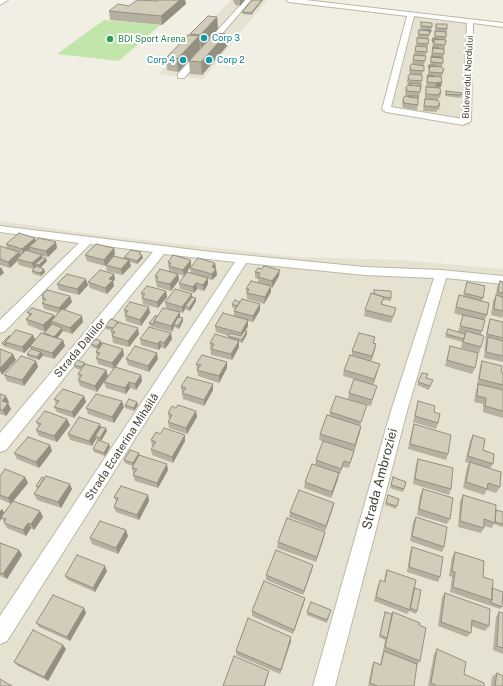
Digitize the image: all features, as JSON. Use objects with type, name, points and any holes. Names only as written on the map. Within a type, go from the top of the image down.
[{"type":"street","points":[[0,3],[5,0]]},
{"type":"street","points":[[181,76],[248,0]]},
{"type":"street","name":"Bulevardul Nordului","points":[[289,0],[332,2],[411,14],[503,25]]},
{"type":"street","name":"Bulevardul Nordului","points":[[411,14],[386,109],[463,122],[467,121],[470,21]]},
{"type":"street","points":[[0,240],[6,230],[160,251],[365,271],[440,274],[503,280]]},
{"type":"street","points":[[0,328],[87,241]]},
{"type":"street","name":"Strada Daliilor","points":[[0,445],[160,251]]},
{"type":"street","name":"Strada Ecaterina Mihăilă","points":[[0,634],[243,259]]},
{"type":"street","name":"Strada Ambroziei","points":[[324,686],[399,410],[440,274]]},
{"type":"shaded area","points":[[231,0],[267,0],[203,79],[159,74]]},
{"type":"shaded area","points":[[407,15],[474,23],[470,126],[381,112]]},
{"type":"shaded area","points":[[0,221],[91,234],[297,257],[402,260],[503,269],[503,686],[0,686]]},
{"type":"green space","name":"BDI Sport Arena","points":[[104,20],[160,25],[119,61],[57,54]]},
{"type":"building","points":[[137,0],[180,0],[161,16],[109,11],[118,4],[129,6]]},
{"type":"building","points":[[252,0],[262,0],[251,13],[242,12]]},
{"type":"building","points":[[208,16],[217,17],[200,35],[190,34]]},
{"type":"building","points":[[421,22],[432,23],[432,27],[421,26]]},
{"type":"building","points":[[436,24],[447,24],[447,29],[436,28]]},
{"type":"building","points":[[419,30],[430,31],[429,35],[418,34]]},
{"type":"building","points":[[435,31],[446,32],[446,37],[435,36]]},
{"type":"building","points":[[215,33],[226,34],[201,62],[189,61]]},
{"type":"building","points":[[188,35],[199,36],[177,59],[166,58]]},
{"type":"building","points":[[417,38],[429,39],[428,44],[417,43]]},
{"type":"building","points":[[434,39],[446,40],[445,45],[434,44]]},
{"type":"building","points":[[416,46],[427,47],[427,52],[415,51]]},
{"type":"building","points":[[433,48],[444,49],[444,54],[432,53]]},
{"type":"building","points":[[414,55],[426,56],[425,61],[413,60]]},
{"type":"building","points":[[431,57],[443,58],[443,63],[431,62]]},
{"type":"building","points":[[412,64],[424,66],[424,71],[411,70],[410,66]]},
{"type":"building","points":[[429,65],[435,65],[435,67],[430,66],[430,68],[428,67]]},
{"type":"building","points":[[430,66],[442,67],[444,69],[442,73],[429,72]]},
{"type":"building","points":[[410,74],[422,75],[422,81],[409,80],[408,76]]},
{"type":"building","points":[[428,76],[441,77],[442,82],[427,82]]},
{"type":"building","points":[[410,83],[421,84],[421,86],[409,85]]},
{"type":"building","points":[[408,85],[421,86],[420,92],[407,91],[406,87]]},
{"type":"building","points":[[426,87],[440,88],[441,93],[439,93],[439,95],[426,94]]},
{"type":"building","points":[[446,91],[462,93],[461,95],[446,94]]},
{"type":"building","points":[[405,96],[418,98],[418,105],[404,103],[403,98]]},
{"type":"building","points":[[418,96],[418,98],[409,97]]},
{"type":"building","points":[[425,99],[438,100],[440,105],[438,105],[438,107],[424,106]]},
{"type":"building","points":[[19,233],[35,238],[22,249],[6,244]]},
{"type":"building","points":[[39,238],[56,242],[46,251],[29,247]]},
{"type":"building","points":[[96,244],[114,248],[104,260],[85,255]]},
{"type":"building","points":[[0,246],[19,252],[8,262],[0,259]]},
{"type":"building","points":[[26,250],[42,255],[32,263],[17,259]]},
{"type":"building","points":[[131,250],[141,252],[139,254],[142,255],[137,261],[124,257]]},
{"type":"building","points":[[173,255],[191,260],[183,270],[169,266],[171,263],[168,262]]},
{"type":"building","points":[[114,256],[129,260],[121,269],[106,265]]},
{"type":"building","points":[[42,258],[46,258],[39,265],[35,264]]},
{"type":"building","points":[[198,258],[215,263],[212,267],[216,269],[212,274],[190,268]]},
{"type":"building","points":[[36,266],[44,269],[40,273],[32,271]]},
{"type":"building","points":[[264,266],[280,270],[272,281],[258,277],[260,273],[255,272],[258,268],[262,269]]},
{"type":"building","points":[[160,269],[178,274],[170,284],[156,281],[158,277],[155,276]]},
{"type":"building","points":[[100,270],[114,274],[109,279],[113,280],[105,288],[88,282]]},
{"type":"building","points":[[187,272],[208,278],[203,285],[196,283],[193,287],[179,283]]},
{"type":"building","points":[[67,274],[86,279],[77,289],[57,284]]},
{"type":"building","points":[[251,281],[271,286],[265,297],[247,293],[249,289],[246,289]]},
{"type":"building","points":[[500,281],[503,282],[503,293],[498,292]]},
{"type":"building","points":[[467,282],[485,286],[483,298],[464,293]]},
{"type":"building","points":[[147,286],[166,291],[157,302],[142,298],[145,294],[141,293]]},
{"type":"building","points":[[175,289],[192,294],[182,307],[165,302]]},
{"type":"building","points":[[47,290],[70,296],[59,308],[42,303],[46,299],[42,298],[44,296],[42,295]]},
{"type":"building","points":[[374,290],[391,291],[391,298],[374,294]]},
{"type":"building","points":[[371,293],[384,297],[381,304],[396,308],[393,317],[365,310]]},
{"type":"building","points":[[459,295],[489,303],[487,315],[456,307]]},
{"type":"building","points":[[496,295],[503,297],[503,311],[494,309]]},
{"type":"building","points":[[192,297],[196,298],[189,308],[185,306]]},
{"type":"building","points":[[242,299],[260,304],[253,316],[234,311]]},
{"type":"building","points":[[235,300],[240,302],[237,306],[232,304]]},
{"type":"building","points":[[130,302],[149,307],[140,320],[125,315],[128,311],[124,310]]},
{"type":"building","points":[[32,308],[54,315],[43,325],[26,319],[32,314],[27,312]]},
{"type":"building","points":[[163,308],[180,312],[171,326],[154,321]]},
{"type":"building","points":[[62,309],[82,316],[70,328],[51,321]]},
{"type":"building","points":[[223,313],[248,320],[241,333],[215,326]]},
{"type":"building","points":[[463,315],[485,320],[482,331],[460,326]]},
{"type":"building","points":[[155,316],[157,316],[154,324],[149,323]]},
{"type":"building","points":[[178,317],[183,318],[178,326],[174,324]]},
{"type":"building","points":[[111,319],[119,322],[113,328],[105,326]]},
{"type":"building","points":[[490,319],[503,322],[503,338],[487,334]]},
{"type":"building","points":[[118,322],[138,328],[128,341],[112,336],[115,332],[111,331]]},
{"type":"building","points":[[52,324],[62,328],[54,337],[44,333]]},
{"type":"building","points":[[149,327],[171,333],[164,343],[160,341],[158,344],[140,339]]},
{"type":"building","points":[[448,329],[465,334],[464,339],[446,334]]},
{"type":"building","points":[[16,330],[33,335],[22,347],[5,342]]},
{"type":"building","points":[[244,331],[247,331],[242,340],[228,336],[230,333],[241,336]]},
{"type":"building","points":[[466,331],[484,336],[481,347],[463,342]]},
{"type":"building","points":[[41,333],[63,340],[52,353],[30,346]]},
{"type":"building","points":[[359,333],[375,337],[373,343],[376,344],[372,356],[352,351]]},
{"type":"building","points":[[215,334],[239,341],[231,354],[211,349],[214,344],[210,343]]},
{"type":"building","points":[[9,336],[5,342],[6,345],[2,343]]},
{"type":"building","points":[[488,337],[503,341],[503,356],[486,352]]},
{"type":"building","points":[[95,339],[101,341],[97,346],[91,344]]},
{"type":"building","points":[[103,343],[123,349],[112,363],[96,358],[100,353],[96,352]]},
{"type":"building","points":[[135,346],[157,353],[148,366],[126,359]]},
{"type":"building","points":[[450,346],[478,353],[475,368],[447,360]]},
{"type":"building","points":[[0,349],[13,354],[0,368]]},
{"type":"building","points":[[31,349],[41,352],[37,357],[27,354]]},
{"type":"building","points":[[202,355],[227,362],[219,376],[197,370],[201,365],[196,364]]},
{"type":"building","points":[[350,355],[380,364],[374,379],[344,370]]},
{"type":"building","points":[[21,356],[36,361],[22,380],[4,375]]},
{"type":"building","points":[[77,360],[85,363],[81,367],[74,365]]},
{"type":"building","points":[[482,361],[502,366],[501,372],[503,373],[503,385],[479,379]]},
{"type":"building","points":[[85,364],[106,370],[95,386],[78,380],[82,375],[78,374]]},
{"type":"building","points":[[115,367],[141,375],[135,384],[129,382],[125,388],[104,382]]},
{"type":"building","points":[[422,373],[428,374],[426,378],[433,380],[430,386],[418,382]]},
{"type":"building","points":[[187,377],[213,384],[204,400],[182,393],[186,388],[181,387]]},
{"type":"building","points":[[354,379],[377,386],[372,400],[349,393]]},
{"type":"building","points":[[478,384],[503,390],[503,411],[485,406],[486,398],[477,396]]},
{"type":"building","points":[[63,389],[84,396],[72,412],[54,407],[59,401],[54,399]]},
{"type":"building","points":[[0,394],[6,396],[2,401],[8,403],[3,410],[0,409]]},
{"type":"building","points":[[96,394],[122,401],[112,417],[86,408]]},
{"type":"building","points":[[336,396],[367,405],[361,422],[330,412]]},
{"type":"building","points":[[129,399],[137,402],[134,408],[125,405]]},
{"type":"building","points":[[418,401],[435,406],[434,412],[440,414],[438,423],[415,416]]},
{"type":"building","points":[[178,405],[196,411],[186,428],[168,422],[172,415],[168,413],[172,406],[176,408]]},
{"type":"building","points":[[45,411],[67,419],[54,436],[36,430],[41,424],[36,422]]},
{"type":"building","points":[[327,415],[361,426],[355,445],[320,434]]},
{"type":"building","points":[[79,417],[100,424],[89,441],[68,434]]},
{"type":"building","points":[[414,424],[451,435],[448,454],[410,444]]},
{"type":"building","points":[[101,427],[106,428],[100,438],[95,436]]},
{"type":"building","points":[[164,428],[185,435],[172,457],[151,449],[156,442],[151,440],[156,432],[160,434]]},
{"type":"building","points":[[473,435],[485,439],[483,450],[494,454],[493,464],[468,456]]},
{"type":"building","points":[[28,437],[50,445],[36,462],[14,453]]},
{"type":"building","points":[[98,440],[109,444],[104,453],[93,449]]},
{"type":"building","points":[[323,441],[354,451],[350,463],[344,461],[341,469],[316,460]]},
{"type":"building","points":[[130,450],[139,453],[133,463],[124,460]]},
{"type":"building","points":[[139,455],[167,464],[157,483],[133,475],[137,469],[132,468]]},
{"type":"building","points":[[418,459],[453,468],[451,489],[415,479]]},
{"type":"building","points":[[470,462],[501,472],[500,487],[488,483],[487,489],[466,482]]},
{"type":"building","points":[[312,464],[339,473],[332,492],[305,482]]},
{"type":"building","points":[[5,469],[25,477],[8,498],[0,495],[0,476]]},
{"type":"building","points":[[46,476],[70,484],[58,502],[34,494]]},
{"type":"building","points":[[42,477],[44,478],[39,487],[36,486]]},
{"type":"building","points":[[393,477],[406,482],[404,489],[391,485]]},
{"type":"building","points":[[121,486],[148,495],[137,515],[114,507],[118,498],[114,497]]},
{"type":"building","points":[[423,489],[453,498],[450,519],[419,509]]},
{"type":"building","points":[[299,490],[334,503],[326,526],[290,512]]},
{"type":"building","points":[[388,495],[399,499],[397,506],[386,503]]},
{"type":"building","points":[[463,495],[496,505],[495,523],[484,519],[484,528],[460,521]]},
{"type":"building","points":[[13,501],[40,511],[31,524],[28,523],[23,530],[4,523],[6,519],[1,517]]},
{"type":"building","points":[[496,510],[503,512],[503,524],[495,522]]},
{"type":"building","points":[[416,517],[447,527],[444,547],[412,536]]},
{"type":"building","points":[[287,518],[325,532],[317,557],[278,542]]},
{"type":"building","points":[[100,521],[126,530],[116,548],[90,538]]},
{"type":"building","points":[[0,543],[19,550],[3,574],[0,573]]},
{"type":"building","points":[[412,547],[443,557],[440,577],[409,567]]},
{"type":"building","points":[[276,550],[313,565],[304,591],[266,575]]},
{"type":"building","points":[[455,552],[484,561],[483,577],[493,580],[492,600],[453,587],[455,572],[452,571]]},
{"type":"building","points":[[77,555],[105,566],[93,588],[65,576]]},
{"type":"building","points":[[387,570],[416,580],[410,610],[376,597],[380,580],[385,582]]},
{"type":"building","points":[[264,581],[305,598],[294,630],[252,611]]},
{"type":"building","points":[[414,588],[421,590],[417,611],[410,608]]},
{"type":"building","points":[[492,588],[503,592],[502,607],[490,602],[492,600]]},
{"type":"building","points":[[445,593],[490,609],[489,626],[472,620],[471,633],[441,622]]},
{"type":"building","points":[[53,595],[84,608],[67,637],[36,623]]},
{"type":"building","points":[[311,602],[331,610],[327,620],[307,612]]},
{"type":"building","points":[[385,612],[392,614],[387,638],[380,635]]},
{"type":"building","points":[[393,612],[420,623],[419,625],[426,628],[420,661],[385,647]]},
{"type":"building","points":[[499,612],[503,613],[503,648],[497,646]]},
{"type":"building","points":[[248,618],[291,637],[281,670],[236,651]]},
{"type":"building","points":[[33,630],[63,645],[44,677],[14,662]]},
{"type":"building","points":[[437,649],[466,662],[464,674],[484,683],[484,686],[437,686],[431,683]]},
{"type":"building","points":[[384,651],[417,664],[414,686],[378,686],[370,683],[374,662],[381,665]]},
{"type":"building","points":[[234,656],[269,671],[264,686],[223,686]]},
{"type":"building","points":[[497,673],[503,676],[503,686],[495,686]]},
{"type":"building","points":[[0,679],[12,686],[0,686]]},
{"type":"place","name":"Corp 3","points":[[204,38]]},
{"type":"place","name":"BDI Sport Arena","points":[[110,39]]},
{"type":"place","name":"Corp 4","points":[[183,60]]},
{"type":"place","name":"Corp 2","points":[[209,60]]}]
